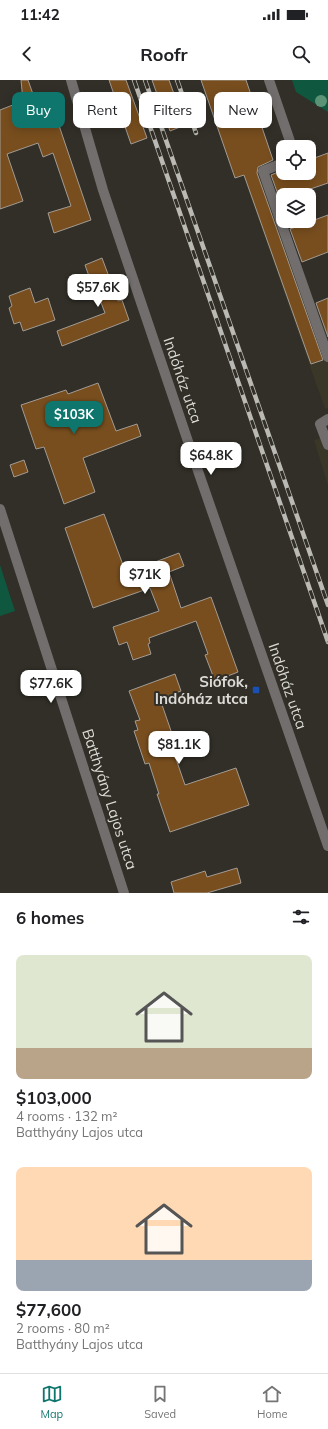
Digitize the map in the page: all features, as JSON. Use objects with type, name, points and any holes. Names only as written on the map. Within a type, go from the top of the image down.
[{"type":"street","name":"Indóház utca","points":[[71,80],[103,190],[328,846]]},
{"type":"street","points":[[269,80],[290,140]]},
{"type":"street","points":[[276,166],[263,171],[328,357]]},
{"type":"street","points":[[324,421],[328,445]]},
{"type":"street","name":"Batthyány Lajos utca","points":[[0,509],[124,893]]},
{"type":"shaded area","points":[[266,169],[276,196],[276,228],[288,228],[328,339],[328,408],[325,409],[244,178]]},
{"type":"shaded area","points":[[328,436],[328,486],[314,440]]},
{"type":"green space","points":[[292,80],[328,80],[328,112],[296,92]]},
{"type":"green space","points":[[0,565],[15,611],[0,616]]},
{"type":"building","points":[[21,80],[28,80],[32,92],[22,92]]},
{"type":"building","points":[[109,80],[126,80],[130,92],[113,92]]},
{"type":"building","points":[[152,80],[169,80],[173,92],[156,92]]},
{"type":"building","points":[[201,80],[246,80],[250,92],[214,92],[214,117]]},
{"type":"building","points":[[131,94],[139,116],[139,128],[143,128],[147,138],[131,144],[126,128],[131,128]]},
{"type":"building","points":[[12,105],[12,128],[60,128],[91,220],[54,233],[48,213],[71,206],[53,153],[43,157],[38,143],[7,154],[23,201],[0,209],[0,110]]},
{"type":"building","points":[[169,128],[178,128],[170,131]]},
{"type":"building","points":[[218,128],[262,128],[273,160],[258,167],[257,173],[323,360],[311,364],[244,175],[235,178]]},
{"type":"building","points":[[328,153],[328,183],[313,188],[276,189],[271,175],[276,173],[276,180],[316,180],[316,157]]},
{"type":"building","points":[[328,215],[328,252],[302,262],[290,229],[316,228],[316,219]]},
{"type":"building","points":[[102,258],[118,301],[122,300],[129,320],[62,346],[57,331],[105,313],[85,265]]},
{"type":"building","points":[[30,288],[35,303],[48,298],[55,320],[23,331],[20,322],[14,324],[9,308],[12,306],[9,296]]},
{"type":"building","points":[[328,298],[328,337],[316,303]]},
{"type":"building","points":[[98,383],[116,431],[137,424],[141,436],[83,458],[95,492],[64,504],[44,447],[36,449],[21,405],[66,390],[68,394]]},
{"type":"building","points":[[24,460],[28,472],[14,477],[10,465]]},
{"type":"building","points":[[104,514],[126,573],[179,553],[184,566],[169,572],[181,608],[211,597],[238,672],[215,681],[205,655],[208,654],[196,621],[149,638],[150,643],[148,644],[151,654],[133,660],[127,642],[119,645],[113,627],[159,611],[150,588],[93,608],[65,528]]},
{"type":"building","points":[[175,674],[181,691],[160,699],[179,754],[175,756],[185,785],[236,768],[249,805],[170,832],[157,794],[159,794],[149,763],[145,764],[134,731],[138,730],[135,721],[140,720],[129,691]]},
{"type":"building","points":[[237,868],[241,883],[207,893],[174,893],[171,882],[205,871],[207,877]]},
{"type":"railway","points":[[134,80],[328,642]]},
{"type":"railway","points":[[145,80],[328,605]]},
{"type":"railway","points":[[177,80],[196,133]]},
{"type":"place","name":"Siófok, Indóház utca","points":[[256,690]]}]
